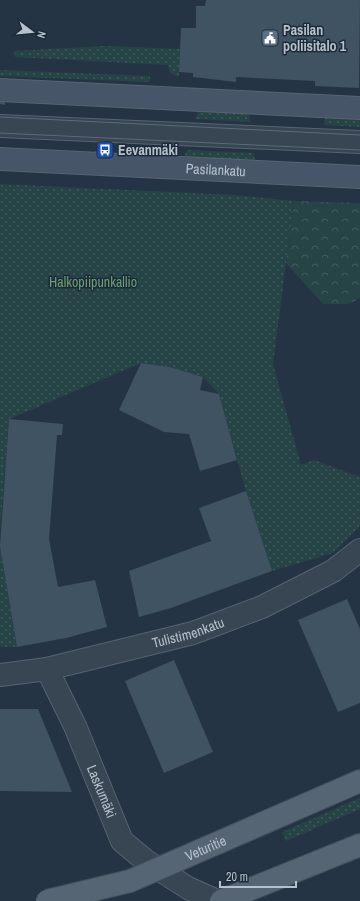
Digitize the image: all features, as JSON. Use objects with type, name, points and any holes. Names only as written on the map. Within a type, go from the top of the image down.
[{"type":"main road","name":"Veturitie","points":[[47,901],[130,881],[360,781]]},
{"type":"main road","points":[[221,901],[312,866],[360,845]]},
{"type":"street","points":[[0,90],[360,108]]},
{"type":"street","points":[[0,126],[360,142]]},
{"type":"street","name":"Pasilankatu","points":[[0,159],[360,177]]},
{"type":"street","name":"Tulistimenkatu","points":[[0,675],[47,669],[193,633],[262,607],[333,571],[360,550]]},
{"type":"street","name":"Laskumäki","points":[[47,669],[75,726],[122,841],[146,861],[188,888],[217,901]]},
{"type":"green space","points":[[104,46],[180,49],[179,77],[170,73],[168,65],[15,57],[14,51]]},
{"type":"green space","points":[[0,70],[150,76],[150,82],[0,76]]},
{"type":"green space","points":[[198,111],[249,113],[250,122],[195,119]]},
{"type":"green space","points":[[325,117],[360,118],[360,127],[324,125]]},
{"type":"green space","points":[[187,150],[253,153],[255,161],[184,157]]},
{"type":"green space","name":"Halkopiipunkallio","points":[[0,184],[234,195],[294,201],[273,364],[301,465],[314,460],[360,477],[360,526],[333,553],[272,571],[246,491],[219,394],[203,377],[170,367],[141,363],[9,419],[0,531]]},
{"type":"green space","points":[[294,201],[360,203],[360,298],[349,304],[323,304],[286,263]]},
{"type":"green space","points":[[0,546],[17,647],[0,647]]},
{"type":"green space","points":[[360,798],[360,809],[286,841],[282,832]]},
{"type":"building","name":"Pasilan poliisitalo 1","points":[[206,0],[360,0],[359,88],[315,86],[315,81],[236,77],[236,82],[193,77],[193,73],[179,72],[181,28],[196,28],[196,6],[205,6]]},
{"type":"building","points":[[0,100],[5,100],[5,105],[0,104]]},
{"type":"building","points":[[95,151],[112,152],[112,156],[95,155]]},
{"type":"building","points":[[141,363],[170,367],[203,377],[200,390],[219,394],[237,460],[200,471],[189,434],[164,432],[119,410]]},
{"type":"building","points":[[9,419],[63,424],[62,435],[57,435],[49,539],[58,587],[95,580],[107,627],[66,638],[17,647],[0,546]]},
{"type":"building","points":[[246,491],[272,571],[171,608],[139,617],[129,571],[211,541],[199,508]]},
{"type":"building","points":[[347,599],[360,629],[360,703],[338,712],[298,620]]},
{"type":"building","points":[[174,660],[213,752],[164,773],[125,681]]},
{"type":"building","points":[[0,709],[38,709],[72,792],[0,791]]},
{"type":"tram line","points":[[0,117],[360,135]]},
{"type":"tram line","points":[[0,133],[360,150]]},
{"type":"place","name":"Pasilan poliisitalo 1","points":[[270,38]]},
{"type":"place","name":"Eevanmäki","points":[[105,150]]}]
